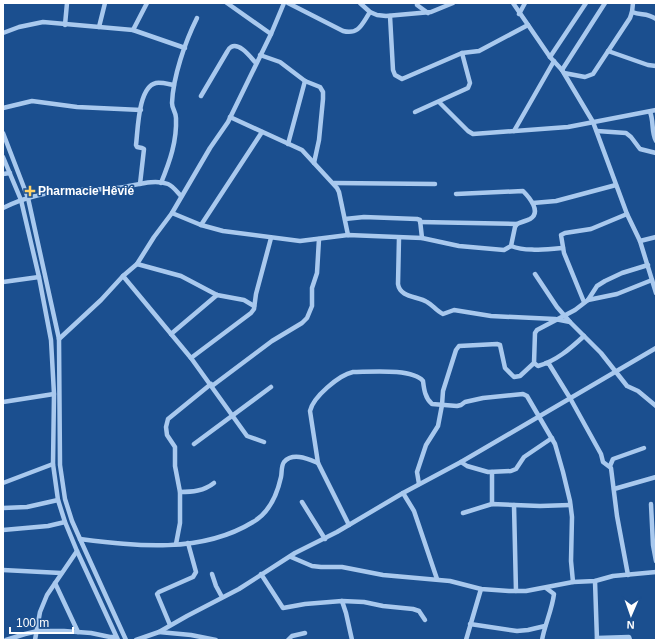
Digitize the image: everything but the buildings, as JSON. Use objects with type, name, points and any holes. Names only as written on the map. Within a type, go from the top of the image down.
[{"type":"street","points":[[65,25],[67,3]]},
{"type":"street","points":[[99,28],[105,3]]},
{"type":"street","points":[[133,30],[147,3]]},
{"type":"street","points":[[227,3],[271,34]]},
{"type":"street","points":[[59,339],[137,264],[154,237],[172,213],[230,117],[271,34],[284,3]]},
{"type":"street","points":[[288,3],[343,31],[349,32],[359,29],[370,12]]},
{"type":"street","points":[[360,3],[370,12],[377,15],[390,16],[428,13],[453,3]]},
{"type":"street","points":[[417,3],[417,5],[428,13]]},
{"type":"street","points":[[513,3],[552,59],[563,72],[593,122],[627,214],[640,241],[656,293]]},
{"type":"street","points":[[520,14],[525,3]]},
{"type":"street","points":[[514,131],[552,59],[586,3]]},
{"type":"street","points":[[563,72],[605,3]]},
{"type":"street","points":[[563,72],[589,77],[593,74],[630,18],[633,3]]},
{"type":"street","points":[[632,12],[649,14],[656,19]]},
{"type":"street","points":[[390,16],[392,70],[398,78],[402,79],[462,53],[479,51],[528,25]]},
{"type":"street","points":[[161,183],[174,150],[176,116],[172,106],[174,85],[185,48],[197,18]]},
{"type":"street","points":[[3,33],[31,24],[43,22],[133,30],[185,48]]},
{"type":"street","points":[[201,96],[227,52],[232,47],[240,47],[256,63]]},
{"type":"street","points":[[608,51],[648,65],[656,66]]},
{"type":"street","points":[[415,112],[439,102],[470,86],[462,53]]},
{"type":"street","points":[[260,55],[280,62],[305,81],[320,87],[323,95],[319,140],[314,162]]},
{"type":"street","points":[[288,144],[305,81]]},
{"type":"street","points":[[140,184],[144,149],[137,147],[136,145],[142,96],[150,86],[156,83],[174,85]]},
{"type":"street","points":[[3,108],[32,101],[77,107],[140,110]]},
{"type":"street","points":[[439,102],[468,131],[473,134],[556,129],[656,110]]},
{"type":"street","points":[[650,112],[656,141]]},
{"type":"street","points":[[230,117],[305,153],[334,183],[340,192],[348,235]]},
{"type":"street","points":[[597,131],[626,133],[640,149],[656,153]]},
{"type":"street","points":[[201,225],[262,132]]},
{"type":"street","points":[[3,133],[28,198],[59,339],[60,465],[65,499],[80,540],[126,640]]},
{"type":"street","points":[[3,157],[21,200],[39,277],[51,340],[54,394],[54,464],[58,500],[77,551],[117,639]]},
{"type":"street","points":[[3,174],[10,173]]},
{"type":"street","points":[[3,208],[28,198],[75,190],[117,188],[140,184],[161,183],[171,186],[182,196]]},
{"type":"street","points":[[334,183],[435,184]]},
{"type":"street","points":[[533,203],[556,201],[616,185]]},
{"type":"street","points":[[420,222],[517,224],[532,218],[534,209],[533,203],[523,191],[456,194]]},
{"type":"street","points":[[172,213],[201,225],[222,231],[271,238],[300,241],[348,235],[422,238],[459,246],[504,250],[511,246],[517,224]]},
{"type":"street","points":[[586,301],[564,253],[561,235],[591,229],[627,214]]},
{"type":"street","points":[[345,219],[364,216],[417,218],[420,222],[422,238]]},
{"type":"street","points":[[640,241],[656,237]]},
{"type":"street","points":[[191,358],[251,313],[271,238]]},
{"type":"street","points":[[399,238],[398,287],[405,294],[428,302],[443,314],[458,310],[491,316],[555,319],[570,322]]},
{"type":"street","points":[[176,544],[180,522],[180,492],[175,466],[175,450],[167,435],[168,420],[212,385],[272,341],[302,323],[307,318],[312,306],[312,288],[317,273],[319,239]]},
{"type":"street","points":[[511,246],[516,248],[533,249],[563,248]]},
{"type":"street","points":[[137,264],[182,276],[217,295],[244,300],[254,306]]},
{"type":"street","points":[[419,484],[417,472],[426,445],[438,426],[443,391],[456,350],[459,346],[500,345],[505,368],[514,377],[520,376],[534,363],[535,333],[537,330],[555,319],[575,310],[586,301],[597,286],[605,281],[622,273],[648,265]]},
{"type":"street","points":[[535,274],[557,307],[601,353],[627,386],[638,391],[656,406]]},
{"type":"street","points":[[123,276],[212,385],[247,436],[264,442]]},
{"type":"street","points":[[3,282],[39,277]]},
{"type":"street","points":[[586,301],[617,294],[652,280]]},
{"type":"street","points":[[171,334],[217,295]]},
{"type":"street","points":[[534,363],[538,366],[546,363],[572,348],[584,336]]},
{"type":"street","points":[[136,640],[159,632],[239,589],[296,553],[325,539],[403,493],[461,462],[656,348]]},
{"type":"street","points":[[546,363],[549,364],[570,398],[601,454],[603,462],[610,466],[612,470],[617,516],[628,575]]},
{"type":"street","points":[[349,525],[318,463],[310,411],[311,406],[321,395],[344,375],[354,372],[390,371],[415,375],[420,377],[423,381],[425,391],[432,404],[457,406],[465,402],[483,398],[523,394],[527,396],[552,438],[563,472],[572,517],[572,582]]},
{"type":"street","points":[[194,444],[270,387]]},
{"type":"street","points":[[3,402],[54,394]]},
{"type":"street","points":[[461,462],[467,466],[492,472],[514,470],[524,457],[552,438]]},
{"type":"street","points":[[610,466],[613,459],[644,448]]},
{"type":"street","points":[[80,540],[134,545],[176,544],[213,539],[228,534],[260,518],[270,505],[278,490],[283,463],[291,458],[303,457],[318,463]]},
{"type":"street","points":[[3,483],[54,464]]},
{"type":"street","points":[[492,472],[492,504]]},
{"type":"street","points":[[614,489],[656,477]]},
{"type":"street","points":[[180,492],[196,491],[208,488],[214,483]]},
{"type":"street","points":[[403,493],[414,511],[437,579]]},
{"type":"street","points":[[3,508],[27,507],[58,500]]},
{"type":"street","points":[[302,502],[325,539]]},
{"type":"street","points":[[463,513],[492,504],[540,506],[570,505]]},
{"type":"street","points":[[651,504],[653,545],[656,561]]},
{"type":"street","points":[[514,505],[516,591]]},
{"type":"street","points":[[3,530],[48,526],[65,522]]},
{"type":"street","points":[[170,625],[157,594],[194,577],[196,572],[188,543]]},
{"type":"street","points":[[35,640],[38,631],[40,612],[46,596],[61,572],[77,551]]},
{"type":"street","points":[[291,557],[312,566],[342,567],[383,575],[450,581],[481,589],[526,592],[572,582],[595,581],[614,576],[656,572]]},
{"type":"street","points":[[3,570],[61,572]]},
{"type":"street","points":[[212,574],[222,597]]},
{"type":"street","points":[[261,574],[283,608],[305,604],[342,601],[364,602],[383,606],[413,609],[419,611],[425,620]]},
{"type":"street","points":[[595,581],[597,639],[629,637],[630,640]]},
{"type":"street","points":[[54,583],[78,632]]},
{"type":"street","points":[[542,640],[545,626],[553,605],[554,594],[546,588]]},
{"type":"street","points":[[466,640],[481,589]]},
{"type":"street","points":[[342,601],[352,640]]},
{"type":"street","points":[[470,624],[517,631],[545,626]]},
{"type":"street","points":[[8,640],[38,631],[78,632],[117,639]]},
{"type":"street","points":[[159,632],[191,635],[216,640]]},
{"type":"street","points":[[288,640],[292,636],[305,633]]},
{"type":"place","name":"Pharmacie Hêvié","points":[[30,191]]}]
